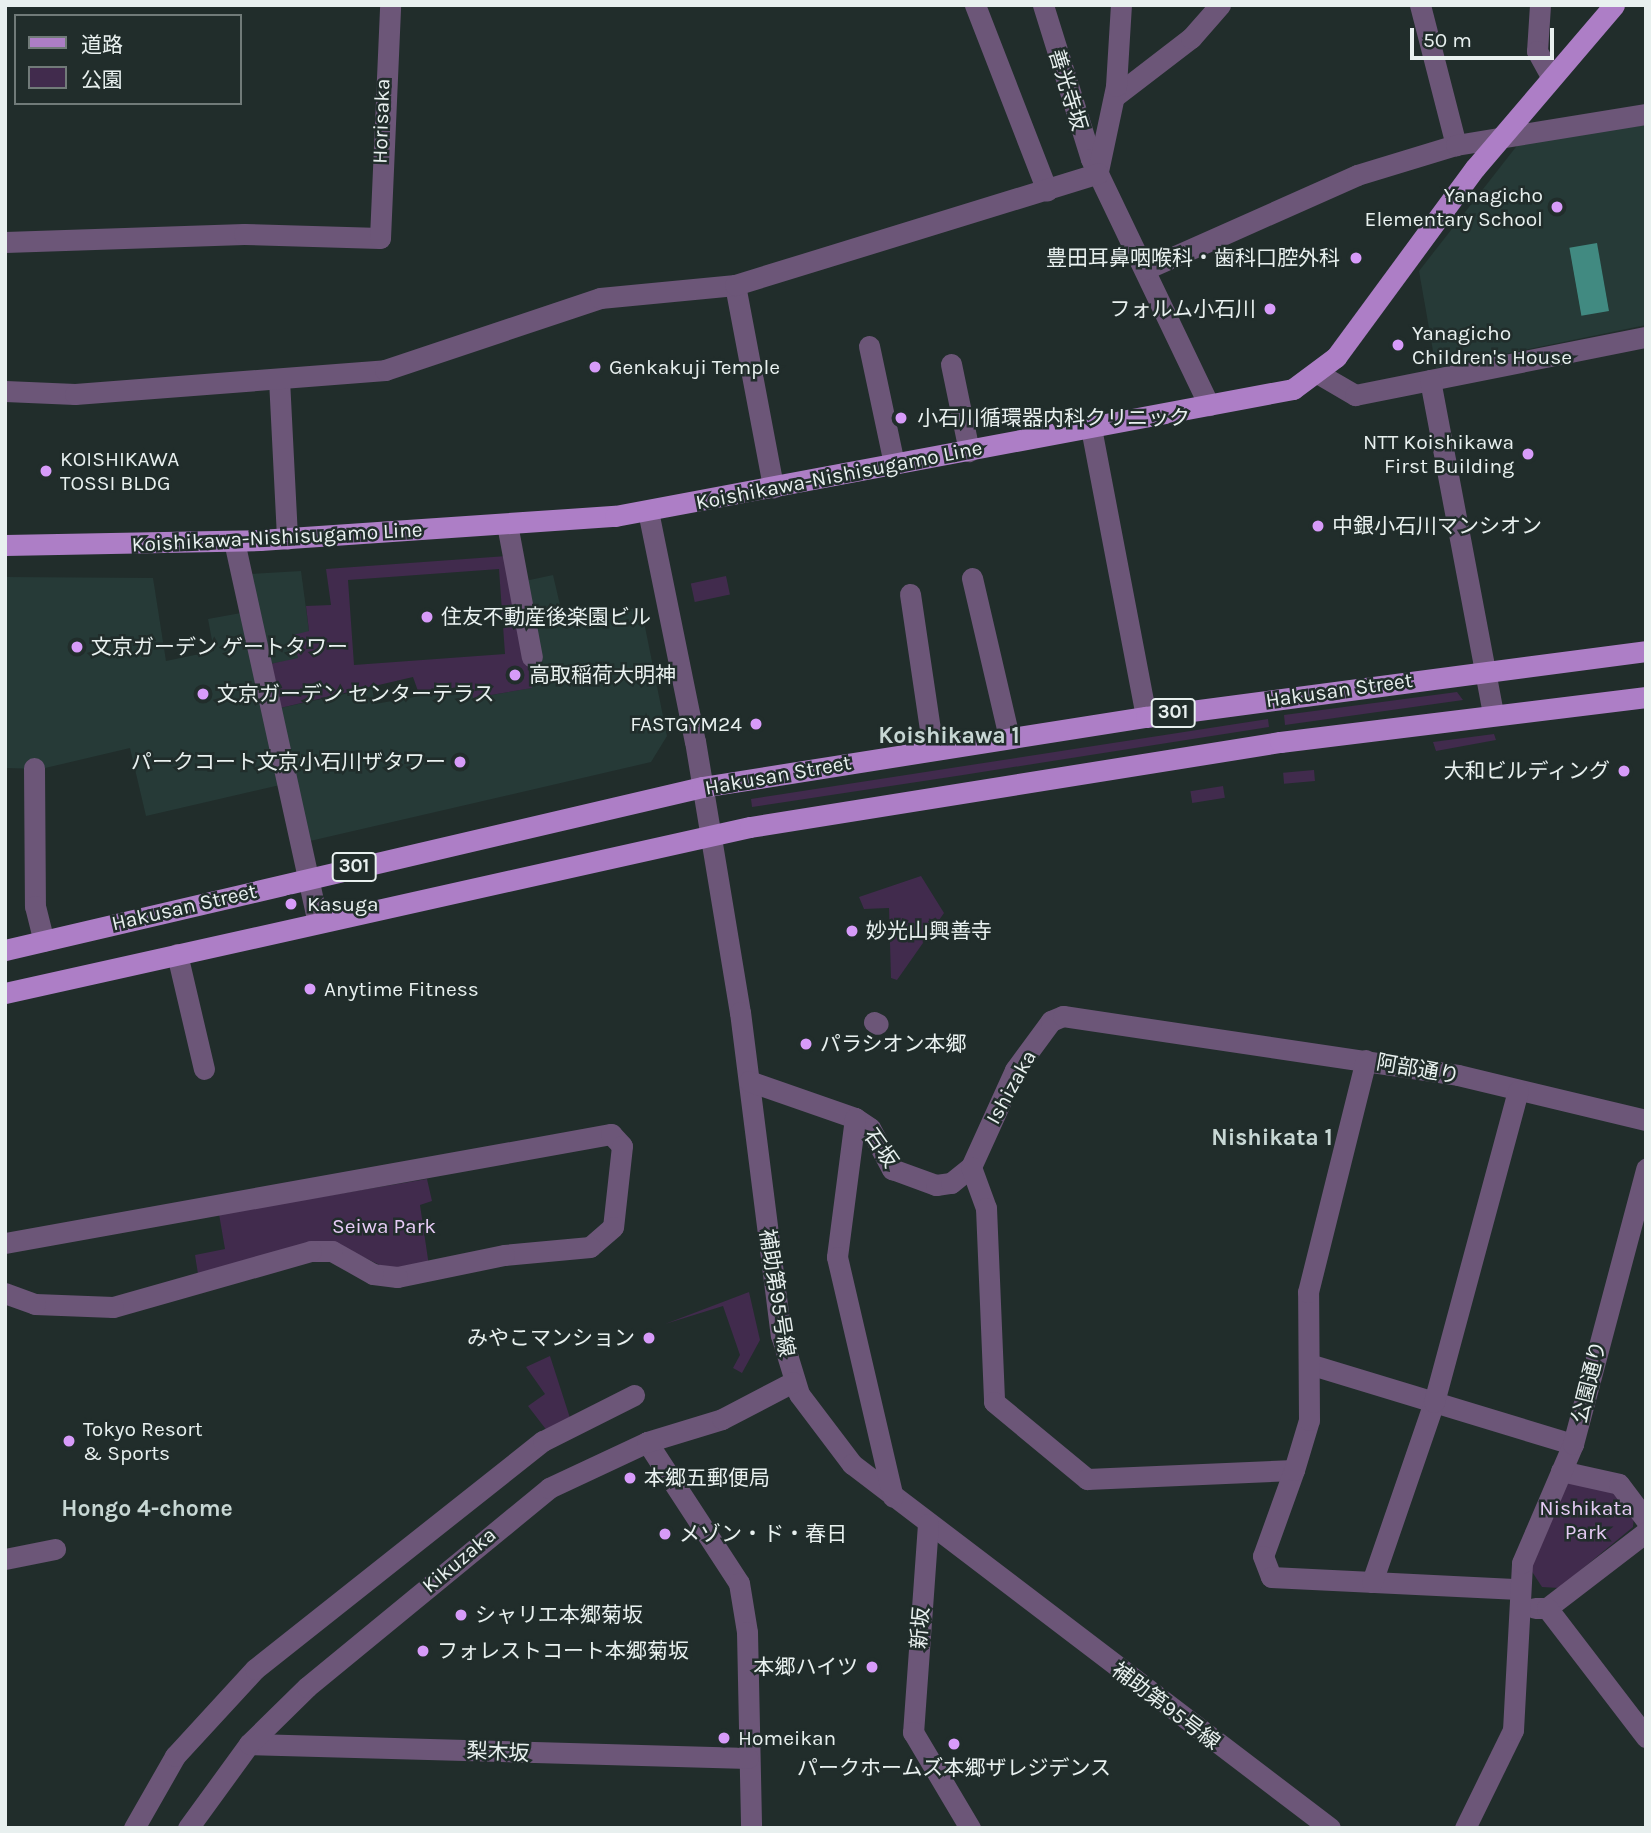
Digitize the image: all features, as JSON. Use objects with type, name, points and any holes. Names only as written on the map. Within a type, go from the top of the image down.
[{"type":"main road","name":"Koishikawa-Nishisugamo Line","points":[[5,545],[287,539],[508,524],[648,511],[1293,389],[1319,374],[1500,136],[1614,5]]},
{"type":"main road","name":"Hakusan Street","points":[[5,950],[702,788],[1146,717],[1646,651]]},
{"type":"main road","name":"Hakusan Street","points":[[5,993],[710,835],[1280,742],[1646,696]]},
{"type":"street","name":"Horisaka","points":[[5,242],[244,234],[380,238],[390,5]]},
{"type":"street","points":[[975,5],[1046,191]]},
{"type":"street","name":"善光寺坂","points":[[1043,5],[1098,173],[1209,405]]},
{"type":"street","points":[[5,391],[75,394],[385,370],[614,294],[735,285],[1046,191],[1098,173],[1114,97],[1121,5]]},
{"type":"street","points":[[1114,97],[1191,38],[1220,5]]},
{"type":"street","points":[[1420,5],[1456,145]]},
{"type":"street","points":[[1540,5],[1537,51],[1551,76]]},
{"type":"street","points":[[1146,269],[1331,185],[1456,145],[1646,114]]},
{"type":"street","points":[[735,285],[773,486]]},
{"type":"street","points":[[1319,374],[1354,395],[1646,337]]},
{"type":"street","points":[[869,346],[894,464]]},
{"type":"street","points":[[951,364],[969,451]]},
{"type":"street","points":[[279,379],[287,539]]},
{"type":"street","points":[[1430,380],[1487,670],[1493,715]]},
{"type":"street","points":[[1091,428],[1146,717]]},
{"type":"street","name":"補助第95号線","points":[[648,511],[710,835],[793,1382],[837,1449],[892,1497],[1330,1828]]},
{"type":"street","points":[[508,524],[532,657]]},
{"type":"street","points":[[234,541],[318,922]]},
{"type":"street","points":[[972,578],[1009,737]]},
{"type":"street","points":[[910,594],[933,749]]},
{"type":"street","points":[[34,768],[35,906],[44,941]]},
{"type":"street","points":[[177,954],[204,1069]]},
{"type":"street","name":"Ishizaka","points":[[971,1167],[1015,1070],[1051,1021],[1063,1016],[1188,1034]]},
{"type":"street","name":"阿部通り","points":[[1188,1034],[1366,1060],[1646,1120]]},
{"type":"street","points":[[1366,1060],[1308,1292],[1309,1420],[1263,1556],[1270,1577],[1372,1582],[1519,1598],[1547,1608],[1646,1737]]},
{"type":"street","name":"石坂","points":[[749,1081],[855,1118],[906,1179],[951,1183],[971,1167]]},
{"type":"street","points":[[1372,1582],[1434,1402],[1518,1091]]},
{"type":"street","points":[[855,1118],[837,1256],[848,1325],[884,1440],[892,1497]]},
{"type":"street","points":[[5,1243],[611,1134],[622,1146],[613,1227],[590,1247],[504,1255],[397,1277],[373,1274],[332,1251],[311,1251],[113,1307],[35,1304],[5,1293]]},
{"type":"street","points":[[971,1167],[986,1208],[994,1402],[1087,1479],[1294,1470]]},
{"type":"street","name":"公園通り","points":[[1465,1828],[1513,1730],[1522,1563],[1573,1444],[1646,1169]]},
{"type":"street","points":[[1309,1364],[1573,1444]]},
{"type":"street","name":"Kikuzaka","points":[[188,1828],[249,1744],[307,1687],[549,1488],[647,1442],[722,1419],[793,1382]]},
{"type":"street","points":[[134,1828],[175,1756],[255,1669],[543,1441],[634,1395]]},
{"type":"street","points":[[647,1442],[739,1583],[747,1632],[751,1828]]},
{"type":"street","points":[[1561,1471],[1619,1484],[1646,1520]]},
{"type":"street","name":"新坂","points":[[928,1524],[913,1732],[970,1828]]},
{"type":"street","points":[[1547,1608],[1646,1532]]},
{"type":"street","points":[[5,1559],[54,1549]]},
{"type":"street","name":"梨木坂","points":[[249,1744],[748,1758]]},
{"type":"shaded area","name":"Yanagicho Elementary School","points":[[1646,125],[1646,325],[1436,368],[1419,271],[1519,143]]},
{"type":"shaded area","points":[[301,571],[309,631],[298,659],[270,664],[250,574]]},
{"type":"shaded area","points":[[553,575],[564,622],[641,607],[667,736],[651,762],[310,841],[280,708],[372,688],[375,704],[471,687],[474,698],[531,688],[525,581]]},
{"type":"shaded area","points":[[5,577],[153,578],[166,661],[214,651],[208,619],[241,613],[280,785],[146,816],[130,748],[41,769],[5,768]]},
{"type":"green space","points":[[507,556],[532,688],[473,698],[471,687],[419,694],[413,677],[280,708],[270,664],[298,658],[293,635],[309,631],[306,606],[331,605],[326,569]],"holes":[[[499,569],[505,654],[354,665],[348,580]]]},
{"type":"green space","points":[[726,576],[730,595],[695,602],[691,583]]},
{"type":"green space","points":[[1457,692],[1463,700],[1285,725],[1284,715]]},
{"type":"green space","points":[[1268,719],[1269,727],[752,807],[751,799]]},
{"type":"green space","points":[[1494,734],[1496,740],[1436,751],[1433,742]]},
{"type":"green space","points":[[1314,770],[1315,781],[1284,784],[1283,773]]},
{"type":"green space","points":[[1223,786],[1225,798],[1192,803],[1190,791]]},
{"type":"green space","points":[[921,876],[944,913],[897,980],[891,978],[889,908],[864,909],[859,897]]},
{"type":"green space","name":"Seiwa Park","points":[[427,1179],[432,1201],[420,1205],[429,1266],[390,1270],[353,1252],[198,1274],[195,1255],[225,1249],[219,1214]]},
{"type":"green space","points":[[749,1292],[760,1340],[742,1373],[733,1368],[740,1355],[723,1306],[665,1324]]},
{"type":"green space","points":[[550,1356],[570,1418],[548,1432],[528,1406],[545,1394],[526,1367]]},
{"type":"green space","name":"Nishikata Park","points":[[1568,1483],[1617,1493],[1634,1516],[1633,1527],[1559,1588],[1542,1587],[1529,1567]]},
{"type":"water","points":[[1597,243],[1609,311],[1581,316],[1569,248]]},
{"type":"place","name":"Yanagicho Elementary School","points":[[1557,207]]},
{"type":"place","name":"豊田耳鼻咽喉科・歯科口腔外科","points":[[1356,258]]},
{"type":"place","name":"フォルム小石川","points":[[1270,309]]},
{"type":"place","name":"Yanagicho Children's House","points":[[1398,345]]},
{"type":"place","name":"Genkakuji Temple","points":[[595,367]]},
{"type":"place","name":"小石川循環器内科クリニック","points":[[901,418]]},
{"type":"place","name":"NTT Koishikawa First Building","points":[[1528,454]]},
{"type":"place","name":"KOISHIKAWA TOSSI BLDG","points":[[46,471]]},
{"type":"place","name":"中銀小石川マンシオン","points":[[1318,526]]},
{"type":"place","name":"住友不動産後楽園ビル","points":[[427,617]]},
{"type":"place","name":"文京ガーデン ゲートタワー","points":[[77,647]]},
{"type":"place","name":"高取稲荷大明神","points":[[515,675]]},
{"type":"place","name":"文京ガーデン センターテラス","points":[[203,694]]},
{"type":"place","name":"FASTGYM24","points":[[756,724]]},
{"type":"place","name":"パークコート文京小石川ザタワー","points":[[460,762]]},
{"type":"place","name":"大和ビルディング","points":[[1624,771]]},
{"type":"place","name":"Kasuga","points":[[291,904]]},
{"type":"place","name":"妙光山興善寺","points":[[852,931]]},
{"type":"place","name":"Anytime Fitness","points":[[310,989]]},
{"type":"place","name":"パラシオン本郷","points":[[806,1044]]},
{"type":"place","name":"みやこマンション","points":[[649,1338]]},
{"type":"place","name":"Tokyo Resort & Sports","points":[[69,1441]]},
{"type":"place","name":"本郷五郵便局","points":[[630,1478]]},
{"type":"place","name":"メゾン・ド・春日","points":[[665,1534]]},
{"type":"place","name":"シャリエ本郷菊坂","points":[[461,1615]]},
{"type":"place","name":"フォレストコート本郷菊坂","points":[[423,1651]]},
{"type":"place","name":"本郷ハイツ","points":[[872,1667]]},
{"type":"place","name":"Homeikan","points":[[724,1738]]},
{"type":"place","name":"パークホームズ本郷ザレジデンス","points":[[954,1744]]},
{"type":"district","name":"Koishikawa 1","points":[[949,736]]},
{"type":"district","name":"Nishikata 1","points":[[1272,1138]]},
{"type":"district","name":"Hongo 4-chome","points":[[147,1509]]}]
